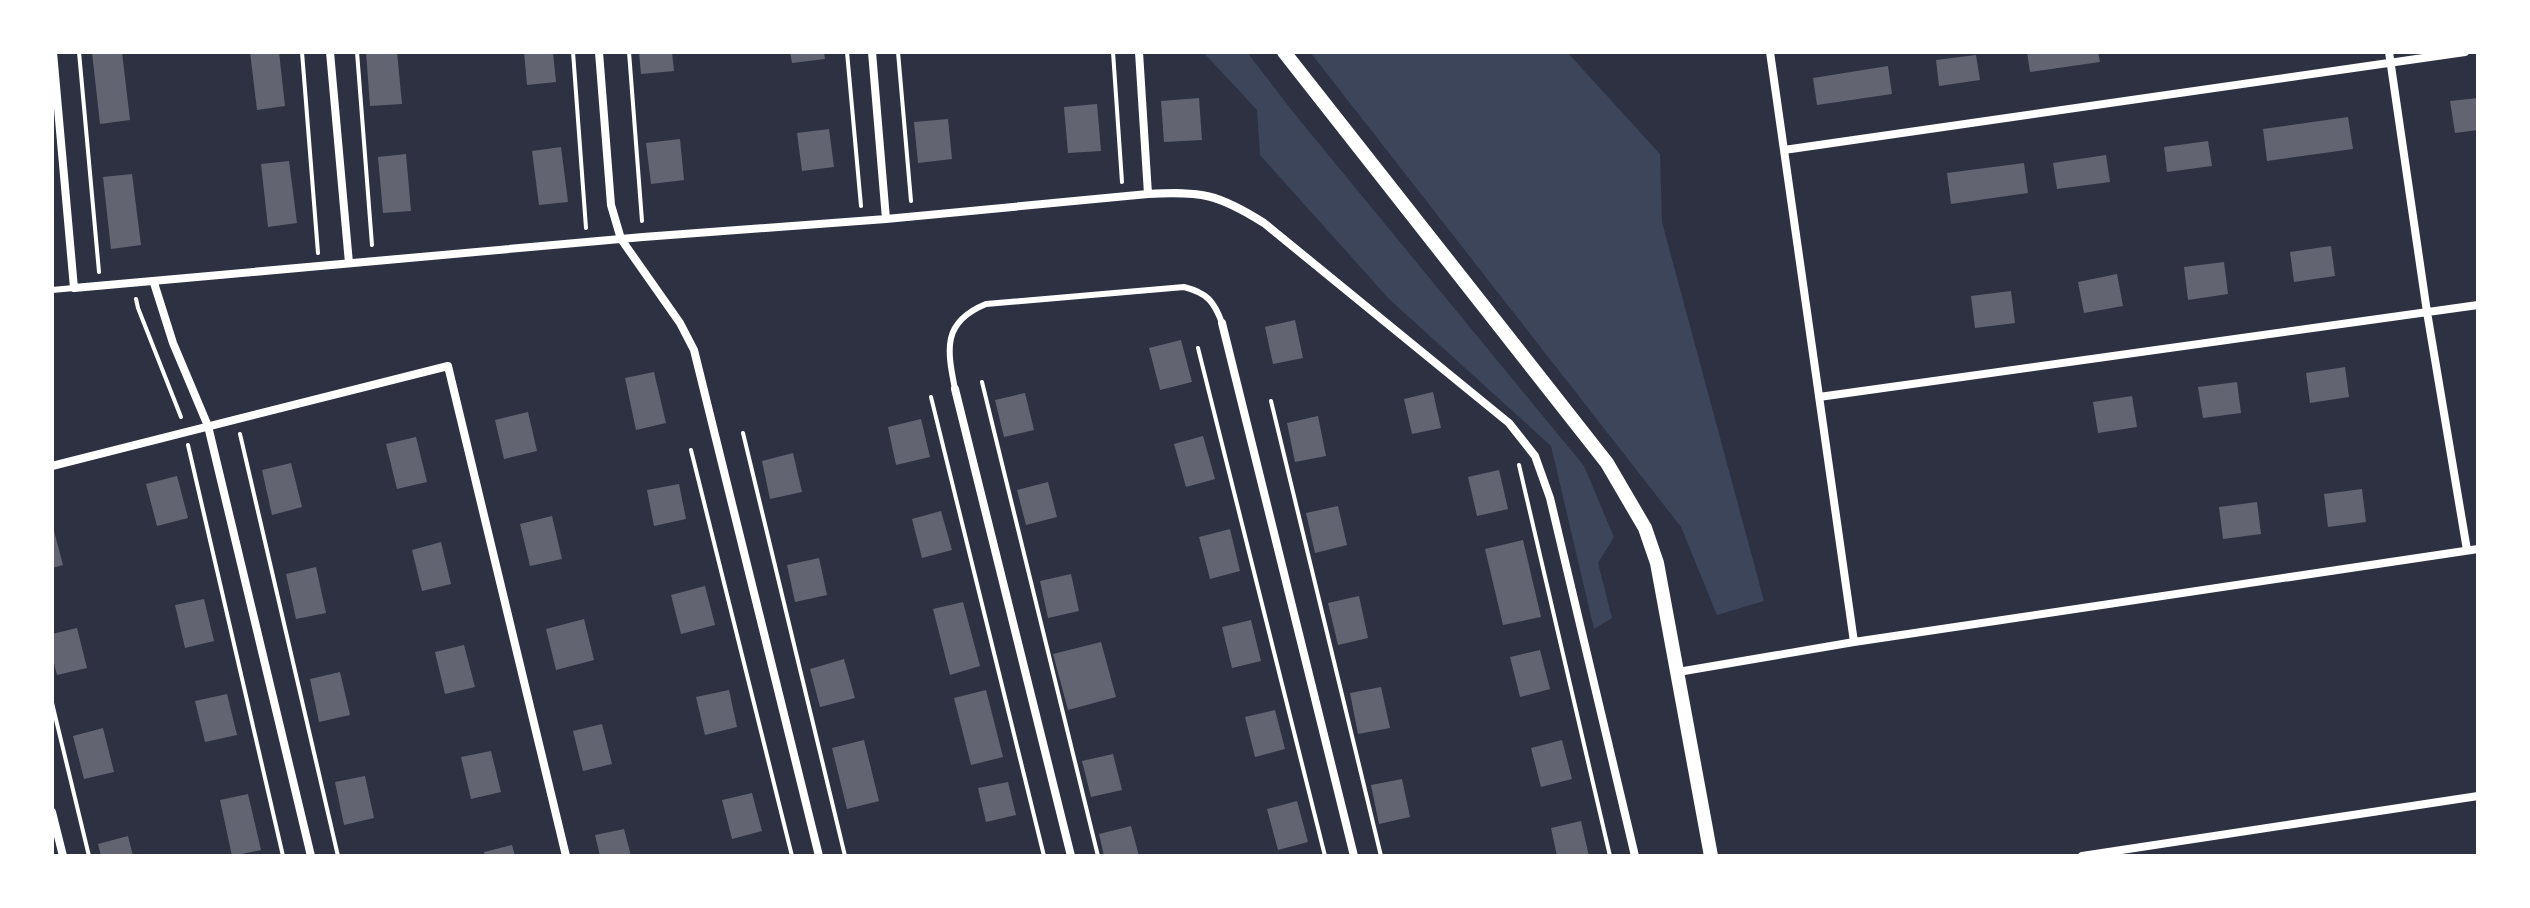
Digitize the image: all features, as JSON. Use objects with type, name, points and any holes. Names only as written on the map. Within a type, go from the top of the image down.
[{"type":"street","points":[[53,52],[74,288],[1148,194],[1178,192],[1228,201],[1264,223],[1509,423],[1535,456],[1550,498],[1635,856]]},
{"type":"street","points":[[330,52],[349,263]]},
{"type":"street","points":[[599,52],[611,205],[621,239],[680,323],[694,350],[819,856]]},
{"type":"street","points":[[872,52],[886,219]]},
{"type":"street","points":[[1139,52],[1148,194]]},
{"type":"street","points":[[1284,52],[1620,484],[1645,528],[1657,563],[1711,856]]},
{"type":"street","points":[[1770,52],[1854,642]]},
{"type":"street","points":[[2389,52],[2427,312],[2467,550]]},
{"type":"street","points":[[1784,150],[2465,52]]},
{"type":"street","points":[[154,283],[168,329],[208,426],[311,856]]},
{"type":"street","points":[[1819,397],[2478,305]]},
{"type":"street","points":[[1222,323],[1354,856]]},
{"type":"street","points":[[52,466],[448,366],[566,856]]},
{"type":"street","points":[[955,389],[1071,856]]},
{"type":"street","points":[[1678,672],[1854,642],[2478,549]]},
{"type":"street","points":[[2082,856],[2478,796]]},
{"type":"street","points":[[52,812],[63,856]]},
{"type":"lane","points":[[955,389],[949,357],[950,337],[957,324],[971,310],[986,304],[1184,287],[1200,291],[1210,298],[1222,323]]},
{"type":"lane","points":[[52,290],[74,288]]},
{"type":"path","points":[[79,52],[101,287]]},
{"type":"path","points":[[302,52],[319,266]]},
{"type":"path","points":[[357,52],[374,261]]},
{"type":"path","points":[[573,52],[587,242]]},
{"type":"path","points":[[629,52],[643,237]]},
{"type":"path","points":[[847,52],[862,221]]},
{"type":"path","points":[[898,52],[913,216]]},
{"type":"path","points":[[1113,52],[1123,196]]},
{"type":"path","points":[[135,284],[138,308],[181,415],[283,856]]},
{"type":"path","points":[[1198,348],[1325,856]]},
{"type":"path","points":[[982,382],[1098,856]]},
{"type":"path","points":[[931,397],[1044,856]]},
{"type":"path","points":[[1271,401],[1381,856]]},
{"type":"path","points":[[236,419],[338,856]]},
{"type":"path","points":[[1509,423],[1610,856]]},
{"type":"path","points":[[743,433],[845,856]]},
{"type":"path","points":[[691,450],[792,856]]},
{"type":"path","points":[[52,703],[89,856]]},
{"type":"shaded area","points":[[1203,52],[1247,52],[1584,466],[1614,537],[1598,563],[1612,618],[1594,629],[1551,446],[1389,299],[1260,155],[1257,110]]},
{"type":"shaded area","points":[[1310,52],[1567,52],[1660,154],[1662,222],[1764,601],[1717,615],[1681,527]]},
{"type":"building","points":[[92,52],[122,52],[130,120],[100,124]]},
{"type":"building","points":[[250,52],[279,52],[285,106],[257,110]]},
{"type":"building","points":[[366,52],[397,52],[402,104],[370,106]]},
{"type":"building","points":[[524,52],[553,52],[556,82],[527,85]]},
{"type":"building","points":[[639,52],[672,52],[674,71],[641,74]]},
{"type":"building","points":[[790,52],[824,52],[825,59],[792,63]]},
{"type":"building","points":[[2027,52],[2098,52],[2100,62],[2030,72]]},
{"type":"building","points":[[1976,55],[1980,80],[1939,86],[1936,60]]},
{"type":"building","points":[[1888,66],[1892,94],[1817,105],[1813,78]]},
{"type":"building","points":[[1199,98],[1202,140],[1164,142],[1161,101]]},
{"type":"building","points":[[2478,98],[2478,130],[2455,133],[2450,101]]},
{"type":"building","points":[[1097,104],[1101,151],[1068,153],[1064,107]]},
{"type":"building","points":[[2348,117],[2353,149],[2267,161],[2263,129]]},
{"type":"building","points":[[948,119],[952,159],[918,163],[914,122]]},
{"type":"building","points":[[829,129],[834,167],[802,171],[797,133]]},
{"type":"building","points":[[680,139],[684,180],[651,184],[646,143]]},
{"type":"building","points":[[2208,141],[2212,166],[2167,172],[2164,147]]},
{"type":"building","points":[[561,147],[568,202],[539,205],[532,151]]},
{"type":"building","points":[[406,154],[411,211],[383,213],[378,157]]},
{"type":"building","points":[[2106,155],[2110,182],[2057,189],[2053,163]]},
{"type":"building","points":[[289,161],[297,223],[268,227],[261,164]]},
{"type":"building","points":[[2024,163],[2028,193],[1951,204],[1947,173]]},
{"type":"building","points":[[132,174],[141,245],[111,249],[103,177]]},
{"type":"building","points":[[2331,246],[2335,276],[2294,282],[2290,252]]},
{"type":"building","points":[[2224,262],[2228,294],[2188,300],[2184,267]]},
{"type":"building","points":[[2117,274],[2123,306],[2084,313],[2078,282]]},
{"type":"building","points":[[2011,291],[2015,323],[1975,328],[1971,296]]},
{"type":"building","points":[[1295,320],[1303,358],[1273,364],[1265,327]]},
{"type":"building","points":[[1181,340],[1192,382],[1160,390],[1149,348]]},
{"type":"building","points":[[2345,367],[2349,397],[2310,403],[2306,373]]},
{"type":"building","points":[[654,372],[666,423],[636,430],[625,378]]},
{"type":"building","points":[[2237,382],[2241,413],[2203,418],[2198,387]]},
{"type":"building","points":[[1433,392],[1441,428],[1412,434],[1404,399]]},
{"type":"building","points":[[1025,393],[1034,430],[1004,437],[995,400]]},
{"type":"building","points":[[2132,396],[2137,427],[2098,433],[2093,402]]},
{"type":"building","points":[[528,412],[537,451],[504,459],[495,420]]},
{"type":"building","points":[[1318,416],[1326,456],[1295,462],[1287,423]]},
{"type":"building","points":[[921,419],[930,457],[896,465],[888,427]]},
{"type":"building","points":[[1203,436],[1215,479],[1186,487],[1174,444]]},
{"type":"building","points":[[416,437],[427,482],[397,489],[386,444]]},
{"type":"building","points":[[793,453],[802,492],[770,499],[762,461]]},
{"type":"building","points":[[291,463],[302,507],[272,515],[262,470]]},
{"type":"building","points":[[1499,470],[1508,509],[1477,516],[1468,477]]},
{"type":"building","points":[[177,476],[188,518],[157,526],[146,484]]},
{"type":"building","points":[[1048,482],[1057,517],[1026,525],[1017,490]]},
{"type":"building","points":[[679,484],[686,519],[654,526],[647,490]]},
{"type":"building","points":[[2362,489],[2366,522],[2328,527],[2324,494]]},
{"type":"building","points":[[2257,502],[2261,534],[2223,539],[2219,507]]},
{"type":"building","points":[[1338,506],[1347,545],[1315,553],[1306,513]]},
{"type":"building","points":[[941,511],[952,550],[922,558],[912,519]]},
{"type":"building","points":[[552,516],[562,559],[530,566],[520,524]]},
{"type":"building","points":[[52,528],[63,565],[52,568]]},
{"type":"building","points":[[1230,529],[1240,571],[1210,579],[1199,537]]},
{"type":"building","points":[[1523,540],[1541,617],[1503,625],[1485,549]]},
{"type":"building","points":[[441,542],[451,584],[422,591],[412,550]]},
{"type":"building","points":[[819,558],[827,595],[795,602],[787,565]]},
{"type":"building","points":[[316,567],[326,613],[296,619],[286,574]]},
{"type":"building","points":[[1071,574],[1079,611],[1048,618],[1040,581]]},
{"type":"building","points":[[705,586],[715,625],[681,634],[671,595]]},
{"type":"building","points":[[1359,596],[1368,638],[1338,645],[1328,603]]},
{"type":"building","points":[[204,599],[214,641],[185,648],[175,605]]},
{"type":"building","points":[[963,602],[980,666],[950,675],[933,609]]},
{"type":"building","points":[[584,619],[594,660],[556,670],[546,629]]},
{"type":"building","points":[[1251,620],[1261,661],[1232,668],[1222,627]]},
{"type":"building","points":[[77,628],[87,668],[57,675],[52,655],[52,634]]},
{"type":"building","points":[[1101,642],[1116,697],[1068,710],[1053,654]]},
{"type":"building","points":[[464,645],[475,687],[445,694],[435,652]]},
{"type":"building","points":[[1540,650],[1550,689],[1520,697],[1510,657]]},
{"type":"building","points":[[844,659],[855,698],[820,707],[810,669]]},
{"type":"building","points":[[340,672],[350,715],[319,722],[310,679]]},
{"type":"building","points":[[1381,687],[1390,728],[1358,734],[1350,693]]},
{"type":"building","points":[[729,690],[737,727],[705,735],[696,697]]},
{"type":"building","points":[[986,690],[1003,757],[971,765],[954,698]]},
{"type":"building","points":[[227,694],[237,735],[205,742],[195,701]]},
{"type":"building","points":[[1275,710],[1285,749],[1255,757],[1245,717]]},
{"type":"building","points":[[602,724],[612,764],[583,771],[573,731]]},
{"type":"building","points":[[103,728],[114,772],[84,779],[73,736]]},
{"type":"building","points":[[864,740],[879,801],[847,809],[832,748]]},
{"type":"building","points":[[1562,740],[1572,779],[1541,787],[1531,748]]},
{"type":"building","points":[[491,751],[501,792],[471,799],[461,757]]},
{"type":"building","points":[[1113,754],[1122,790],[1091,797],[1082,761]]},
{"type":"building","points":[[365,776],[374,818],[344,825],[335,782]]},
{"type":"building","points":[[1402,779],[1410,817],[1379,824],[1371,785]]},
{"type":"building","points":[[1008,782],[1016,815],[986,822],[978,788]]},
{"type":"building","points":[[752,793],[762,831],[732,839],[722,800]]},
{"type":"building","points":[[248,794],[261,850],[232,856],[220,800]]},
{"type":"building","points":[[1297,801],[1308,842],[1278,850],[1267,809]]},
{"type":"building","points":[[1581,821],[1589,856],[1557,856],[1551,828]]},
{"type":"building","points":[[1131,826],[1139,856],[1104,856],[1099,834]]},
{"type":"building","points":[[624,829],[631,856],[600,856],[595,835]]},
{"type":"building","points":[[128,836],[133,856],[101,856],[98,844]]},
{"type":"building","points":[[512,845],[515,856],[485,856],[484,852]]}]
